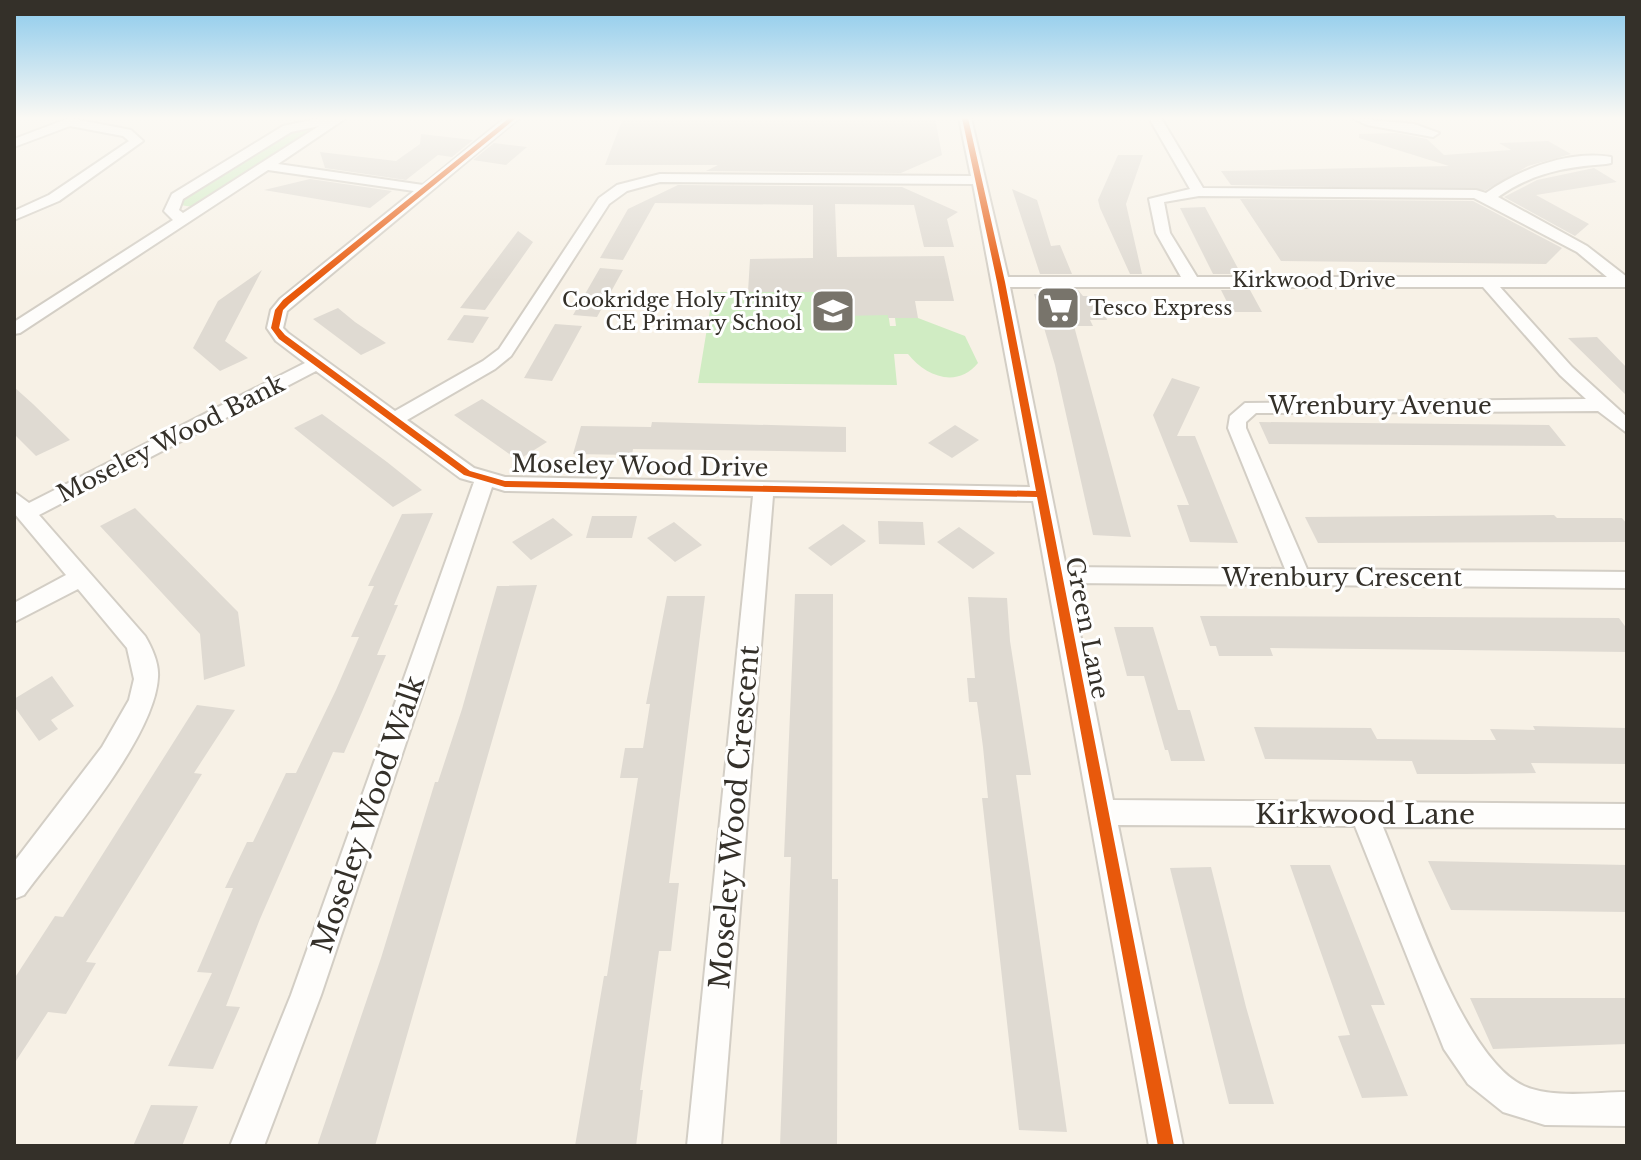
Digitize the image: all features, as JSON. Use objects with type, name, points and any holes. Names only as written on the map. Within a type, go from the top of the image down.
[{"type":"street","points":[[17,211],[54,198],[92,172]]},
{"type":"street","points":[[182,220],[171,211],[177,197],[217,172]]},
{"type":"street","points":[[14,329],[257,172]]},
{"type":"street","points":[[309,172],[425,189]]},
{"type":"street","name":"Moseley Wood Drive","points":[[446,172],[279,310],[275,328],[316,364],[467,473],[484,481],[1041,494]]},
{"type":"street","name":"Green Lane","points":[[976,172],[1001,282],[1166,1146]]},
{"type":"street","points":[[1187,172],[1199,192]]},
{"type":"street","points":[[1488,198],[1510,181],[1530,172]]},
{"type":"street","points":[[394,419],[489,365],[505,352],[604,201],[622,188],[660,178],[978,180]]},
{"type":"street","points":[[1190,279],[1163,233],[1156,199],[1199,192],[1452,192],[1488,198],[1582,249],[1624,282]]},
{"type":"street","name":"Kirkwood Drive","points":[[1001,282],[1190,279],[1624,282]]},
{"type":"street","points":[[1487,282],[1566,371],[1627,427]]},
{"type":"street","name":"Moseley Wood Bank","points":[[20,506],[316,364]]},
{"type":"street","name":"Wrenbury Avenue","points":[[1300,578],[1237,428],[1237,420],[1251,407],[1603,405]]},
{"type":"street","name":"Moseley Wood Walk","points":[[247,1146],[306,995],[484,481]]},
{"type":"street","name":"Moseley Wood Crescent","points":[[704,1146],[764,489]]},
{"type":"street","points":[[14,885],[113,750],[134,714],[147,681],[144,659],[137,643],[20,506]]},
{"type":"street","name":"Wrenbury Crescent","points":[[1056,575],[1627,580]]},
{"type":"street","points":[[14,613],[81,577]]},
{"type":"street","name":"Kirkwood Lane","points":[[1103,812],[1627,816]]},
{"type":"street","points":[[1364,814],[1455,1038],[1479,1073],[1515,1100],[1545,1108],[1627,1109]]},
{"type":"green space","points":[[224,172],[248,172],[193,207],[180,205],[189,194]]},
{"type":"green space","points":[[822,288],[823,308],[887,305],[890,326],[896,326],[895,318],[918,318],[965,336],[978,363],[961,376],[951,377],[932,373],[908,354],[894,354],[897,385],[698,383],[713,292],[796,292]]},
{"type":"building","points":[[353,172],[416,172],[406,180]]},
{"type":"building","points":[[1110,172],[1137,172],[1126,204],[1142,274],[1130,274],[1098,200]]},
{"type":"building","points":[[1222,172],[1517,172],[1486,190],[1231,185]]},
{"type":"building","points":[[1574,172],[1601,172],[1617,182],[1536,195],[1589,224],[1575,236],[1504,197],[1537,180]]},
{"type":"building","points":[[310,179],[392,191],[370,208],[264,190]]},
{"type":"building","points":[[678,185],[902,187],[958,212],[947,219],[954,247],[924,247],[914,205],[835,204],[837,257],[944,256],[954,301],[915,301],[918,318],[888,318],[888,315],[843,316],[842,308],[823,308],[822,292],[748,292],[750,259],[813,258],[813,205],[655,203],[623,260],[600,258],[628,209]]},
{"type":"building","points":[[1012,189],[1037,200],[1051,246],[1060,245],[1072,274],[1040,274]]},
{"type":"building","points":[[1240,199],[1473,201],[1562,248],[1546,264],[1281,261]]},
{"type":"building","points":[[1205,207],[1241,274],[1213,274],[1180,208]]},
{"type":"building","points":[[518,231],[533,242],[485,310],[460,308]]},
{"type":"building","points":[[600,268],[623,270],[597,317],[573,315]]},
{"type":"building","points":[[262,270],[225,341],[248,358],[220,371],[193,348],[218,301]]},
{"type":"building","points":[[1046,290],[1078,290],[1083,296],[1100,296],[1107,320],[1090,320],[1093,326],[1074,326],[1131,537],[1093,535],[1055,365],[1034,294],[1047,294]]},
{"type":"building","points":[[1221,290],[1250,290],[1262,312],[1232,312]]},
{"type":"building","points":[[338,308],[386,343],[361,355],[313,319]]},
{"type":"building","points":[[464,315],[489,317],[473,343],[447,340]]},
{"type":"building","points":[[555,324],[582,326],[552,381],[524,378]]},
{"type":"building","points":[[1597,337],[1627,368],[1627,396],[1568,338]]},
{"type":"building","points":[[1172,378],[1200,387],[1177,436],[1195,436],[1238,543],[1190,542],[1177,505],[1189,505],[1153,415]]},
{"type":"building","points":[[14,387],[70,440],[36,456],[14,434]]},
{"type":"building","points":[[482,399],[547,442],[523,457],[517,453],[512,456],[454,415]]},
{"type":"building","points":[[322,414],[422,490],[393,507],[294,428]]},
{"type":"building","points":[[652,422],[846,427],[846,452],[633,449],[632,455],[573,454],[581,426],[651,427]]},
{"type":"building","points":[[1259,422],[1549,425],[1566,446],[1269,444]]},
{"type":"building","points":[[955,425],[979,440],[952,458],[928,443]]},
{"type":"building","points":[[135,508],[238,612],[245,666],[204,680],[200,634],[100,526]]},
{"type":"building","points":[[433,513],[394,605],[398,605],[377,655],[386,655],[362,712],[344,753],[333,752],[260,919],[226,1006],[240,1007],[213,1069],[168,1066],[212,973],[197,972],[233,888],[225,888],[247,842],[253,842],[286,773],[296,773],[336,690],[359,637],[351,637],[374,586],[368,586],[402,514]]},
{"type":"building","points":[[1554,515],[1557,518],[1622,518],[1627,524],[1627,542],[1318,543],[1305,517]]},
{"type":"building","points":[[592,516],[637,516],[632,538],[586,538]]},
{"type":"building","points":[[553,518],[573,535],[531,560],[512,542]]},
{"type":"building","points":[[878,521],[923,522],[925,545],[879,544]]},
{"type":"building","points":[[674,522],[702,545],[675,562],[647,538]]},
{"type":"building","points":[[843,524],[866,541],[831,566],[808,548]]},
{"type":"building","points":[[959,527],[995,553],[973,569],[937,542]]},
{"type":"building","points":[[537,585],[375,1146],[317,1146],[381,958],[435,782],[438,782],[462,709],[497,586]]},
{"type":"building","points":[[795,594],[833,594],[832,879],[838,879],[837,1146],[780,1146],[791,857],[784,857]]},
{"type":"building","points":[[667,596],[705,596],[669,883],[679,883],[671,951],[659,951],[640,1090],[643,1090],[636,1146],[575,1146],[604,976],[607,976],[638,778],[620,778],[625,748],[643,748],[650,704],[646,704]]},
{"type":"building","points":[[968,597],[1007,598],[1010,641],[1031,775],[1016,775],[1067,1132],[1019,1130],[982,798],[988,798],[983,747],[977,702],[969,702],[967,678],[975,678]]},
{"type":"building","points":[[1200,616],[1619,618],[1627,629],[1627,652],[1270,648],[1273,656],[1219,656],[1216,646],[1210,646]]},
{"type":"building","points":[[1114,627],[1153,627],[1178,710],[1190,710],[1205,761],[1171,761],[1144,676],[1127,676]]},
{"type":"building","points":[[52,676],[74,706],[51,720],[58,729],[39,741],[14,706],[14,699]]},
{"type":"building","points":[[197,705],[235,710],[194,773],[202,774],[86,962],[96,963],[66,1014],[48,1012],[14,1064],[14,979],[55,916],[63,917]]},
{"type":"building","points":[[1533,726],[1627,728],[1627,764],[1531,763],[1536,773],[1417,774],[1412,761],[1265,759],[1254,727],[1371,728],[1377,739],[1496,740],[1490,729],[1535,730]]},
{"type":"building","points":[[1428,861],[1627,865],[1627,912],[1451,910]]},
{"type":"building","points":[[1290,865],[1330,865],[1385,1005],[1371,1005],[1408,1096],[1362,1098],[1338,1036],[1350,1035]]},
{"type":"building","points":[[1211,867],[1274,1104],[1229,1104],[1170,868]]},
{"type":"building","points":[[1470,998],[1627,998],[1627,1044],[1493,1049]]},
{"type":"building","points":[[151,1105],[198,1106],[182,1146],[133,1146]]},
{"type":"cycle path","points":[[446,172],[286,302],[279,310],[275,328],[282,337],[467,473],[505,484],[1041,494]]},
{"type":"cycle path","points":[[977,172],[1001,282],[1166,1146]]},
{"type":"place","name":"Tesco Express","points":[[1058,308]]},
{"type":"place","name":"Cookridge Holy Trinity CE Primary School","points":[[833,311]]}]
